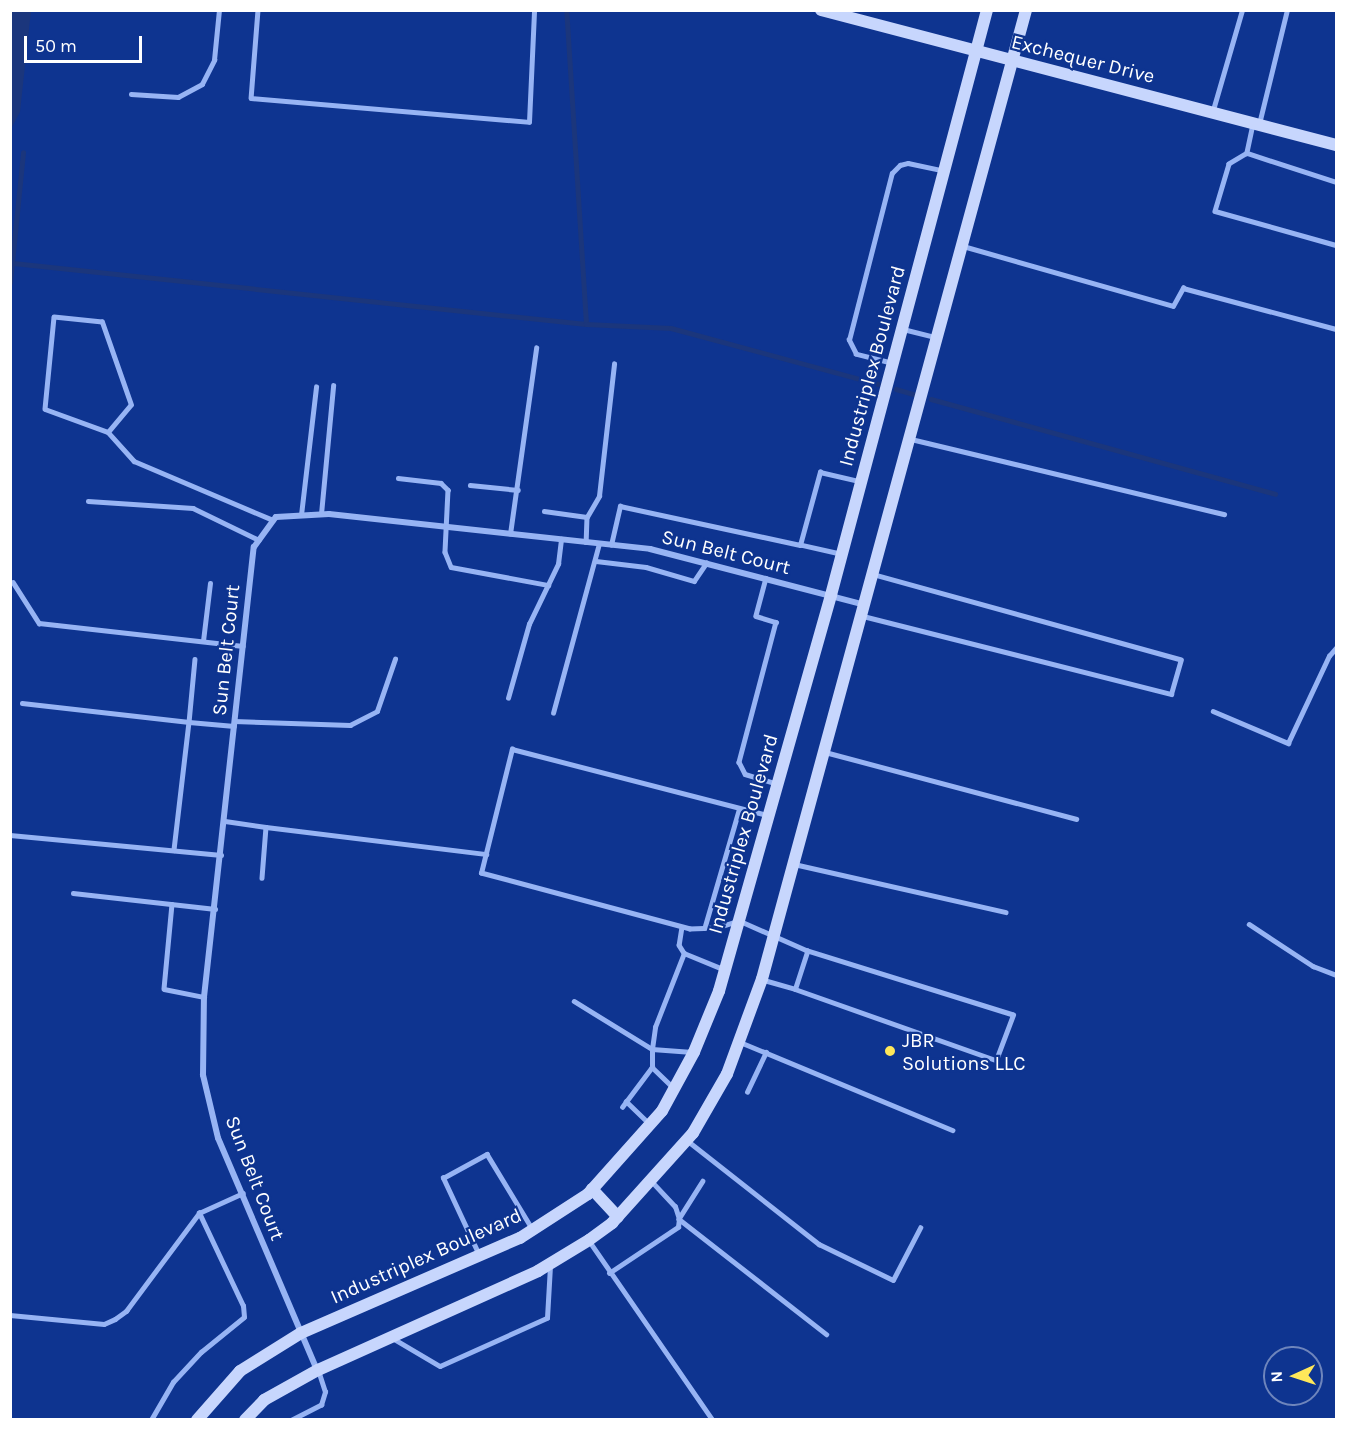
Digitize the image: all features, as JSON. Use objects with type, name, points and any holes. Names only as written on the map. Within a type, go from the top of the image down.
[{"type":"street","name":"Exchequer Drive","points":[[821,10],[1336,145]]},
{"type":"street","name":"Industriplex Boulevard","points":[[197,1419],[240,1371],[301,1333],[479,1256],[532,1230],[592,1189],[650,1124],[674,1088],[694,1052],[725,970],[842,555],[987,10]]},
{"type":"street","points":[[245,1419],[264,1400],[318,1370],[550,1265],[589,1240],[618,1217],[686,1140],[728,1074],[762,979],[874,575],[1026,10]]},
{"type":"street","name":"Sun Belt Court","points":[[318,1370],[218,1138],[203,1075],[204,997],[254,547],[273,520],[321,514],[650,549],[831,595],[864,611]]},
{"type":"street","points":[[592,1189],[618,1217]]},
{"type":"lane","points":[[131,94],[178,98],[202,84],[214,60],[219,10]]},
{"type":"lane","points":[[258,10],[250,98],[529,122],[534,10]]},
{"type":"lane","points":[[1212,112],[1242,10]]},
{"type":"lane","points":[[1287,10],[1247,153],[1229,164],[1215,212],[1336,245]]},
{"type":"lane","points":[[1247,153],[1336,182]]},
{"type":"lane","points":[[893,364],[856,354],[849,340],[886,195],[892,173],[900,165],[944,170]]},
{"type":"lane","points":[[963,246],[1173,306],[1183,288],[1336,329]]},
{"type":"lane","points":[[108,432],[131,405],[102,322],[54,318],[45,409],[108,432],[134,461],[273,520]]},
{"type":"lane","points":[[903,329],[937,337]]},
{"type":"lane","points":[[510,534],[518,490],[536,348]]},
{"type":"lane","points":[[586,542],[587,517],[599,496],[614,364]]},
{"type":"lane","points":[[321,514],[333,386]]},
{"type":"lane","points":[[301,515],[316,387]]},
{"type":"lane","points":[[910,439],[1224,514]]},
{"type":"lane","points":[[800,545],[820,472],[861,482]]},
{"type":"lane","points":[[398,478],[441,483],[448,490],[445,552],[451,567],[548,585]]},
{"type":"lane","points":[[470,485],[518,490]]},
{"type":"lane","points":[[88,501],[193,508],[259,540]]},
{"type":"lane","points":[[611,545],[620,506],[842,555]]},
{"type":"lane","points":[[544,511],[587,517]]},
{"type":"lane","points":[[508,698],[529,624],[558,564],[561,539]]},
{"type":"lane","points":[[553,713],[599,544]]},
{"type":"lane","points":[[596,561],[646,567],[694,582],[706,563]]},
{"type":"lane","points":[[864,611],[1171,694],[1181,660],[874,575]]},
{"type":"lane","points":[[766,578],[756,616],[776,622],[739,762],[745,774],[778,784]]},
{"type":"lane","points":[[13,582],[39,623],[243,646]]},
{"type":"lane","points":[[203,641],[210,583]]},
{"type":"lane","points":[[1213,711],[1287,743],[1325,663],[1336,648]]},
{"type":"lane","points":[[174,850],[195,659]]},
{"type":"lane","points":[[22,703],[189,722],[350,725],[377,711],[395,659]]},
{"type":"lane","points":[[762,979],[996,1060],[1012,1015],[807,951],[773,938],[739,921],[718,928],[682,927],[481,873],[512,749],[769,816]]},
{"type":"lane","points":[[825,752],[1076,819]]},
{"type":"lane","points":[[705,926],[739,809]]},
{"type":"lane","points":[[225,821],[486,854]]},
{"type":"lane","points":[[262,878],[266,827]]},
{"type":"lane","points":[[10,835],[221,855]]},
{"type":"lane","points":[[794,864],[1006,912]]},
{"type":"lane","points":[[73,893],[215,909]]},
{"type":"lane","points":[[172,904],[164,989],[204,997]]},
{"type":"lane","points":[[1248,924],[1312,966],[1336,975]]},
{"type":"lane","points":[[682,927],[679,945],[684,953],[725,970]]},
{"type":"lane","points":[[795,989],[807,951]]},
{"type":"lane","points":[[622,1107],[652,1067],[655,1027],[684,953]]},
{"type":"lane","points":[[574,1001],[652,1049],[694,1052]]},
{"type":"lane","points":[[740,1042],[952,1130]]},
{"type":"lane","points":[[747,1092],[766,1053]]},
{"type":"lane","points":[[652,1067],[674,1088]]},
{"type":"lane","points":[[626,1101],[650,1124]]},
{"type":"lane","points":[[686,1140],[819,1244],[893,1280],[920,1228]]},
{"type":"lane","points":[[479,1256],[443,1178],[487,1154],[532,1230]]},
{"type":"lane","points":[[650,1180],[675,1207],[680,1219],[826,1334]]},
{"type":"lane","points":[[609,1273],[678,1227],[680,1219],[703,1181]]},
{"type":"lane","points":[[10,1315],[104,1324],[115,1319],[126,1311],[199,1213],[243,1192]]},
{"type":"lane","points":[[151,1419],[173,1382],[201,1352],[244,1317],[243,1306],[199,1213]]},
{"type":"lane","points":[[589,1240],[609,1273],[713,1419]]},
{"type":"lane","points":[[392,1337],[440,1366],[547,1318],[550,1265]]},
{"type":"lane","points":[[291,1419],[321,1405],[325,1392],[318,1370]]},
{"type":"water","points":[[11,10],[31,11],[20,112],[11,129]]},
{"type":"waterway","points":[[13,263],[586,324],[566,10]]},
{"type":"waterway","points":[[10,283],[23,153]]},
{"type":"waterway","points":[[586,324],[671,328],[878,384]]},
{"type":"waterway","points":[[896,389],[913,394]]},
{"type":"waterway","points":[[931,399],[1275,494]]},
{"type":"place","name":"JBR Solutions LLC","points":[[890,1051]]}]
